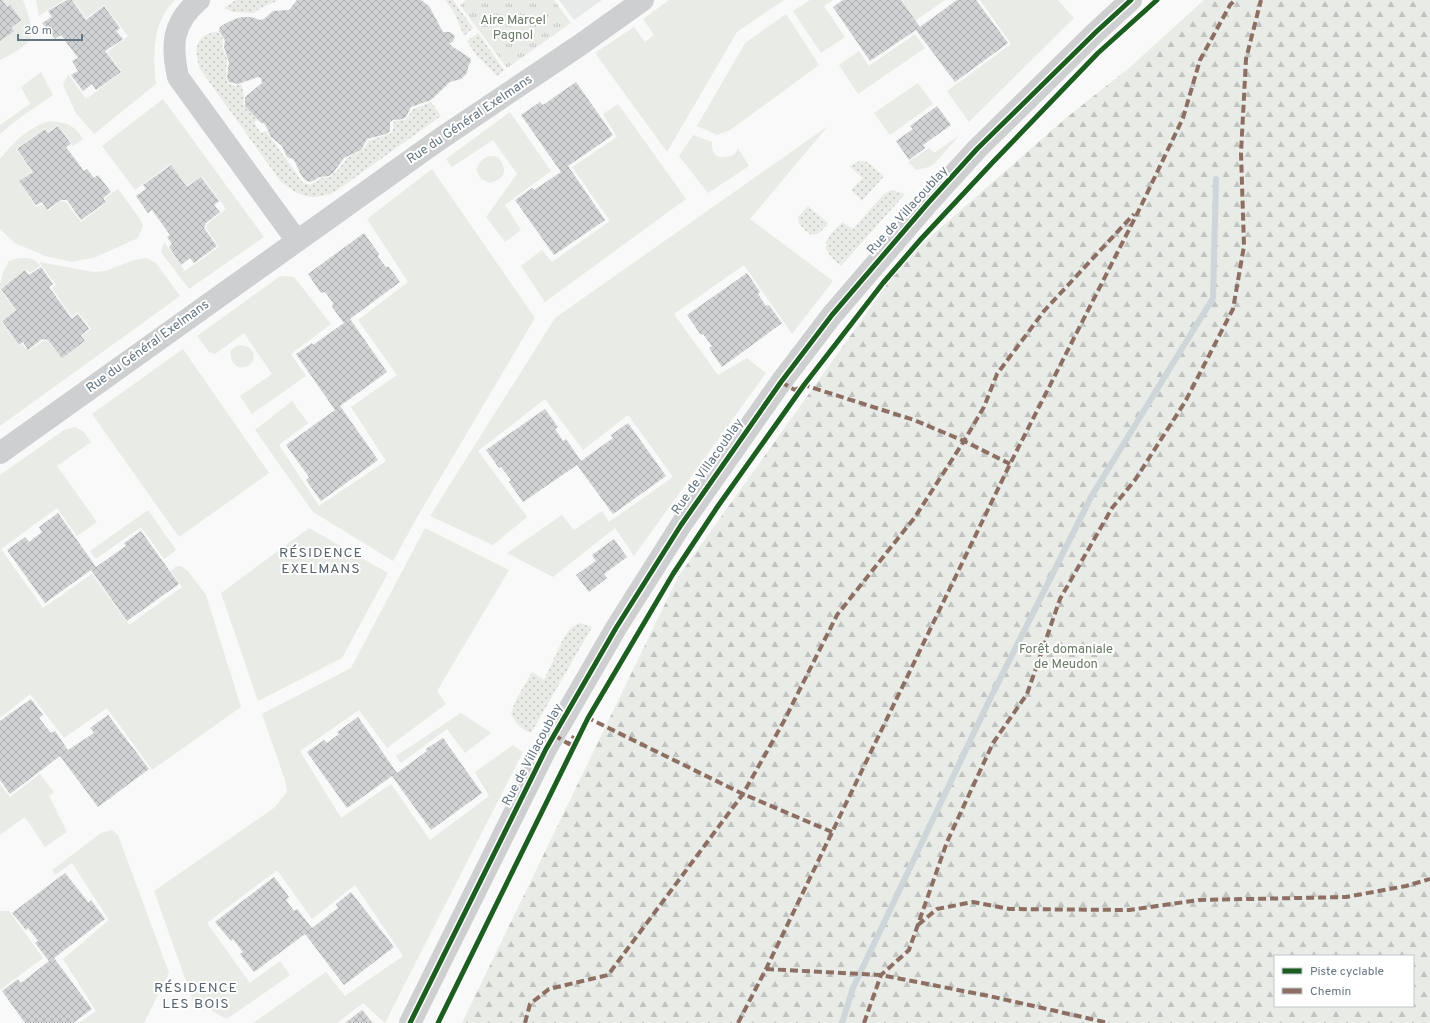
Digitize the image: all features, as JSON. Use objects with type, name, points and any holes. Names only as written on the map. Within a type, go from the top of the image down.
[{"type":"street","points":[[199,0],[188,9],[177,28],[173,57],[178,77],[297,241]]},
{"type":"street","name":"Rue du Général Exelmans","points":[[0,453],[440,139],[580,45],[643,0]]},
{"type":"street","name":"Rue de Villacoublay","points":[[410,1023],[546,749],[616,628],[681,525],[767,402],[832,314],[928,203],[977,149],[1096,32],[1131,0]]},
{"type":"shaded area","points":[[559,0],[602,0],[574,20]]},
{"type":"green space","points":[[0,0],[23,0],[32,34],[31,38],[26,44],[0,60]]},
{"type":"green space","points":[[36,0],[64,0],[39,16]]},
{"type":"green space","points":[[73,0],[175,0],[167,9],[158,28],[154,61],[156,84],[94,134],[76,113],[63,85],[68,74],[86,99],[122,72],[107,52],[128,36],[104,5],[86,18]]},
{"type":"green space","points":[[236,0],[278,0],[254,13],[233,12],[224,8]]},
{"type":"green space","points":[[445,0],[453,0],[473,28],[464,36],[454,12]]},
{"type":"green space","name":"Aire Marcel Pagnol","points":[[466,0],[554,0],[571,23],[507,68],[460,5]]},
{"type":"green space","points":[[669,0],[784,0],[737,32],[667,152],[595,53],[634,27],[645,42],[654,35],[643,19]]},
{"type":"green space","points":[[810,0],[833,0],[824,6],[845,37],[821,53],[793,11]]},
{"type":"green space","points":[[902,0],[945,0],[915,21]]},
{"type":"green space","points":[[980,0],[1058,0],[1074,18],[969,122],[947,91],[1011,44]]},
{"type":"green space","name":"Forêt domaniale de Meudon","points":[[1204,0],[1430,0],[1430,1023],[462,1023],[678,577],[906,258],[1066,118],[1129,68]]},
{"type":"green space","points":[[786,14],[819,65],[730,130],[717,135],[697,126],[745,43]]},
{"type":"green space","points":[[218,32],[223,39],[222,46],[227,59],[226,77],[228,83],[235,86],[241,84],[244,95],[243,104],[257,120],[254,123],[261,133],[266,131],[303,183],[310,185],[322,178],[330,177],[338,170],[347,158],[359,152],[366,146],[368,141],[390,134],[393,130],[393,123],[395,121],[406,120],[413,109],[431,102],[441,116],[336,191],[314,197],[301,194],[281,182],[200,69],[197,56],[198,44],[204,36],[210,33]]},
{"type":"green space","points":[[478,33],[504,70],[497,76],[476,55],[467,41]]},
{"type":"green space","points":[[915,34],[925,48],[858,94],[839,65],[859,51],[869,66]]},
{"type":"green space","points":[[41,72],[53,95],[18,119],[0,134],[0,125],[30,104],[21,87]]},
{"type":"green space","points":[[918,83],[933,104],[890,135],[874,113]]},
{"type":"green space","points":[[163,99],[264,237],[189,289],[161,252],[164,242],[185,271],[219,247],[206,228],[207,224],[226,209],[202,176],[187,186],[170,164],[135,190],[102,146]]},
{"type":"green space","points":[[618,104],[686,199],[545,302],[521,266],[542,250],[552,262],[610,221],[572,167],[617,137],[603,114]]},
{"type":"green space","points":[[510,112],[551,171],[505,205],[521,230],[505,242],[486,217],[517,174],[493,140],[452,167],[446,159]]},
{"type":"green space","points":[[49,121],[69,125],[76,130],[83,139],[73,146],[58,125],[48,132],[45,128],[16,149],[32,171],[19,181],[36,207],[42,204],[48,211],[61,201],[66,202],[81,222],[107,202],[105,198],[118,189],[143,225],[138,238],[96,257],[72,262],[45,256],[15,243],[0,229],[0,159],[11,146],[27,132]]},
{"type":"green space","points":[[828,126],[750,219],[833,281],[792,334],[744,265],[674,314],[718,375],[747,358],[766,373],[634,556],[615,528],[553,577],[507,553],[562,515],[574,530],[602,511],[609,522],[673,477],[628,415],[583,450],[545,399],[478,451],[527,517],[493,545],[430,516],[555,318]]},
{"type":"green space","points":[[693,135],[712,142],[713,152],[718,157],[726,157],[735,154],[738,148],[749,166],[708,193],[679,156]]},
{"type":"green space","points":[[960,135],[934,164],[929,167],[916,170],[908,162],[929,148],[934,153]]},
{"type":"green space","points":[[490,156],[498,157],[503,166],[504,173],[499,179],[490,183],[481,179],[476,170],[478,165],[485,158]]},
{"type":"green space","points":[[860,161],[867,162],[884,176],[862,201],[851,190],[863,178],[849,166]]},
{"type":"green space","points":[[432,169],[535,318],[419,514],[393,561],[313,512],[255,430],[292,401],[308,423],[279,445],[319,506],[386,461],[351,407],[397,375],[358,320],[408,282],[367,219]]},
{"type":"green space","points":[[892,190],[905,194],[841,266],[829,254],[827,249],[826,245],[829,236],[842,222],[853,229],[884,194]]},
{"type":"green space","points":[[808,206],[828,223],[821,232],[814,235],[807,232],[799,223],[798,217]]},
{"type":"green space","points":[[19,258],[28,258],[36,261],[40,266],[30,273],[26,269],[0,289],[4,270],[9,261]]},
{"type":"green space","points":[[146,258],[156,263],[180,296],[0,426],[0,289],[15,310],[1,321],[19,346],[22,344],[28,351],[43,341],[48,341],[62,358],[86,341],[82,335],[91,329],[78,312],[72,317],[52,288],[56,285],[39,262],[93,272],[105,271],[134,260]]},
{"type":"green space","points":[[279,277],[294,277],[331,324],[291,354],[306,376],[252,414],[240,396],[272,374],[244,333],[215,354],[209,352],[197,336]]},
{"type":"green space","points":[[238,345],[251,349],[254,357],[253,361],[245,367],[237,366],[232,360],[231,350]]},
{"type":"green space","points":[[183,349],[269,473],[179,537],[92,414]]},
{"type":"green space","points":[[75,427],[84,432],[91,442],[57,466],[97,522],[77,536],[57,508],[1,549],[43,608],[92,574],[129,625],[182,587],[171,571],[175,567],[181,566],[188,571],[206,595],[241,707],[152,770],[107,708],[64,738],[30,694],[0,718],[0,475],[64,430]]},
{"type":"green space","points":[[148,510],[176,550],[164,559],[141,527],[96,559],[90,551]]},
{"type":"green space","points":[[309,528],[388,573],[342,658],[258,701],[221,593]]},
{"type":"green space","points":[[425,528],[509,570],[437,691],[446,704],[387,748],[359,710],[300,751],[341,818],[391,784],[430,840],[489,796],[475,772],[513,745],[523,752],[385,1023],[363,1003],[337,1023],[253,1023],[326,972],[345,996],[403,956],[355,885],[312,919],[277,870],[207,923],[250,983],[280,961],[290,975],[227,1019],[193,1001],[154,891],[274,808],[287,792],[285,780],[262,714],[351,668]]},
{"type":"green space","points":[[580,623],[592,627],[531,733],[521,728],[514,720],[511,713],[516,700],[532,672],[544,680],[564,637],[572,627]]},
{"type":"green space","points":[[461,713],[491,733],[465,753],[447,729],[401,763],[396,756]]},
{"type":"green space","points":[[40,774],[54,792],[49,796],[67,832],[45,847],[25,817],[0,835],[0,784],[10,797]]},
{"type":"green space","points":[[112,830],[118,835],[169,973],[144,1023],[79,1023],[96,1011],[63,959],[109,920],[72,863],[55,875],[52,870],[101,833]]},
{"type":"green space","points":[[0,911],[9,911],[43,958],[0,990]]},
{"type":"building","points":[[0,0],[2,0],[7,7],[10,5],[21,20],[11,28],[14,31],[0,41]]},
{"type":"building","points":[[67,0],[72,0],[86,20],[104,6],[120,28],[116,31],[123,39],[105,51],[121,72],[96,90],[92,84],[83,91],[71,75],[78,71],[72,61],[78,58],[61,35],[55,39],[42,23],[52,17],[48,11]]},
{"type":"building","points":[[297,0],[421,0],[429,6],[443,32],[450,32],[455,36],[453,42],[449,43],[470,58],[471,61],[467,73],[461,79],[450,82],[431,100],[411,107],[406,117],[403,119],[393,120],[390,122],[390,131],[386,134],[367,139],[361,150],[344,158],[329,176],[319,177],[310,182],[305,180],[293,159],[287,157],[282,146],[271,137],[265,124],[260,122],[245,106],[245,97],[262,83],[261,78],[258,77],[238,84],[229,82],[227,78],[229,62],[224,47],[225,40],[219,31],[220,27],[238,18],[251,17],[260,20],[264,19],[273,11],[289,10]]},
{"type":"building","points":[[843,0],[901,0],[920,27],[957,0],[976,0],[1008,43],[955,82],[916,30],[870,61],[833,7]]},
{"type":"building","points":[[576,82],[613,135],[568,166],[605,220],[554,255],[515,200],[532,188],[534,190],[561,172],[521,115],[540,102],[543,105]]},
{"type":"building","points":[[937,106],[951,125],[923,145],[925,148],[909,160],[896,141],[913,129],[910,126]]},
{"type":"building","points":[[58,126],[71,144],[66,147],[84,171],[87,169],[94,178],[98,175],[111,192],[103,198],[106,202],[81,220],[67,200],[61,200],[47,210],[42,202],[36,205],[19,181],[33,172],[17,149],[45,129],[48,133]]},
{"type":"building","points":[[171,165],[187,187],[201,177],[219,201],[214,205],[220,212],[206,223],[204,228],[217,246],[194,263],[190,258],[181,265],[169,247],[172,244],[167,237],[170,235],[152,210],[148,213],[136,196],[146,189],[143,185]]},
{"type":"building","points":[[364,233],[379,254],[378,257],[386,267],[389,267],[400,282],[350,319],[387,372],[340,406],[378,460],[321,501],[306,480],[309,477],[286,445],[335,410],[296,354],[312,343],[313,345],[344,323],[332,307],[333,303],[325,292],[321,293],[308,274]]},
{"type":"building","points":[[41,267],[53,284],[49,287],[72,319],[78,314],[89,329],[81,335],[85,341],[62,358],[48,340],[42,339],[28,350],[23,342],[19,345],[2,321],[16,310],[1,289],[25,270],[29,275]]},
{"type":"building","points":[[747,273],[760,292],[758,294],[766,306],[769,305],[782,323],[722,367],[709,348],[712,346],[703,334],[701,335],[687,315]]},
{"type":"building","points":[[545,409],[558,427],[555,429],[563,441],[566,439],[581,461],[613,438],[611,435],[628,423],[666,476],[613,514],[577,465],[523,502],[509,482],[511,480],[501,467],[499,468],[486,450]]},
{"type":"building","points":[[58,513],[96,567],[126,546],[124,543],[141,531],[179,584],[127,621],[91,570],[45,603],[7,550],[25,537],[29,542],[42,532],[39,527]]},
{"type":"building","points":[[614,539],[627,557],[604,574],[607,578],[589,592],[576,575],[596,561],[592,555]]},
{"type":"building","points":[[31,699],[43,715],[39,718],[51,733],[55,731],[68,750],[94,733],[90,728],[108,715],[149,769],[98,807],[60,756],[10,794],[0,780],[0,721]]},
{"type":"building","points":[[358,717],[397,773],[427,751],[426,749],[443,738],[482,793],[431,830],[392,776],[347,808],[307,752],[324,740],[327,743],[339,734],[337,732]]},
{"type":"building","points":[[65,873],[89,903],[91,900],[105,919],[54,958],[92,1009],[73,1023],[25,1023],[2,991],[18,979],[21,983],[49,961],[35,943],[38,941],[28,928],[26,930],[12,913]]},
{"type":"building","points":[[274,877],[289,897],[286,900],[294,911],[297,909],[312,928],[338,908],[336,904],[351,892],[394,947],[344,985],[305,934],[254,972],[240,954],[243,952],[233,939],[231,941],[215,922]]},
{"type":"building","points":[[362,1010],[373,1023],[345,1023]]},
{"type":"waterway","points":[[842,1023],[853,988],[988,703],[1091,497],[1213,298],[1216,179]]},
{"type":"marked path","points":[[738,1023],[766,969],[1010,464],[1140,208],[1183,118],[1200,60],[1230,5],[1235,0]]},
{"type":"marked path","points":[[864,1023],[881,975],[909,950],[947,842],[993,743],[1027,694],[1060,599],[1112,508],[1135,480],[1185,402],[1233,309],[1244,246],[1241,153],[1246,59],[1261,0]]},
{"type":"marked path","points":[[525,1023],[530,1004],[549,989],[608,975],[743,794],[784,721],[837,615],[915,517],[984,407],[997,374],[1044,311],[1134,214]]},
{"type":"marked path","points":[[781,382],[795,390],[804,385],[914,420],[964,441],[1010,464]]},
{"type":"marked path","points":[[586,717],[743,794],[832,832]]},
{"type":"marked path","points":[[554,735],[569,744],[574,736]]},
{"type":"marked path","points":[[918,925],[937,909],[973,902],[1010,909],[1129,910],[1199,900],[1346,897],[1406,886],[1430,879]]},
{"type":"marked path","points":[[766,969],[881,975],[989,996],[1109,1023]]},
{"type":"cycle path","points":[[410,1023],[546,749],[616,628],[681,525],[781,382],[832,315],[928,203],[977,149],[1096,32],[1131,0]]},
{"type":"cycle path","points":[[438,1023],[588,718],[673,574],[718,506],[804,385],[883,283],[921,239],[1098,53],[1157,0]]},
{"type":"district","name":"RÉSIDENCE EXELMANS","points":[[321,562]]},
{"type":"district","name":"RÉSIDENCE LES BOIS","points":[[196,996]]}]
